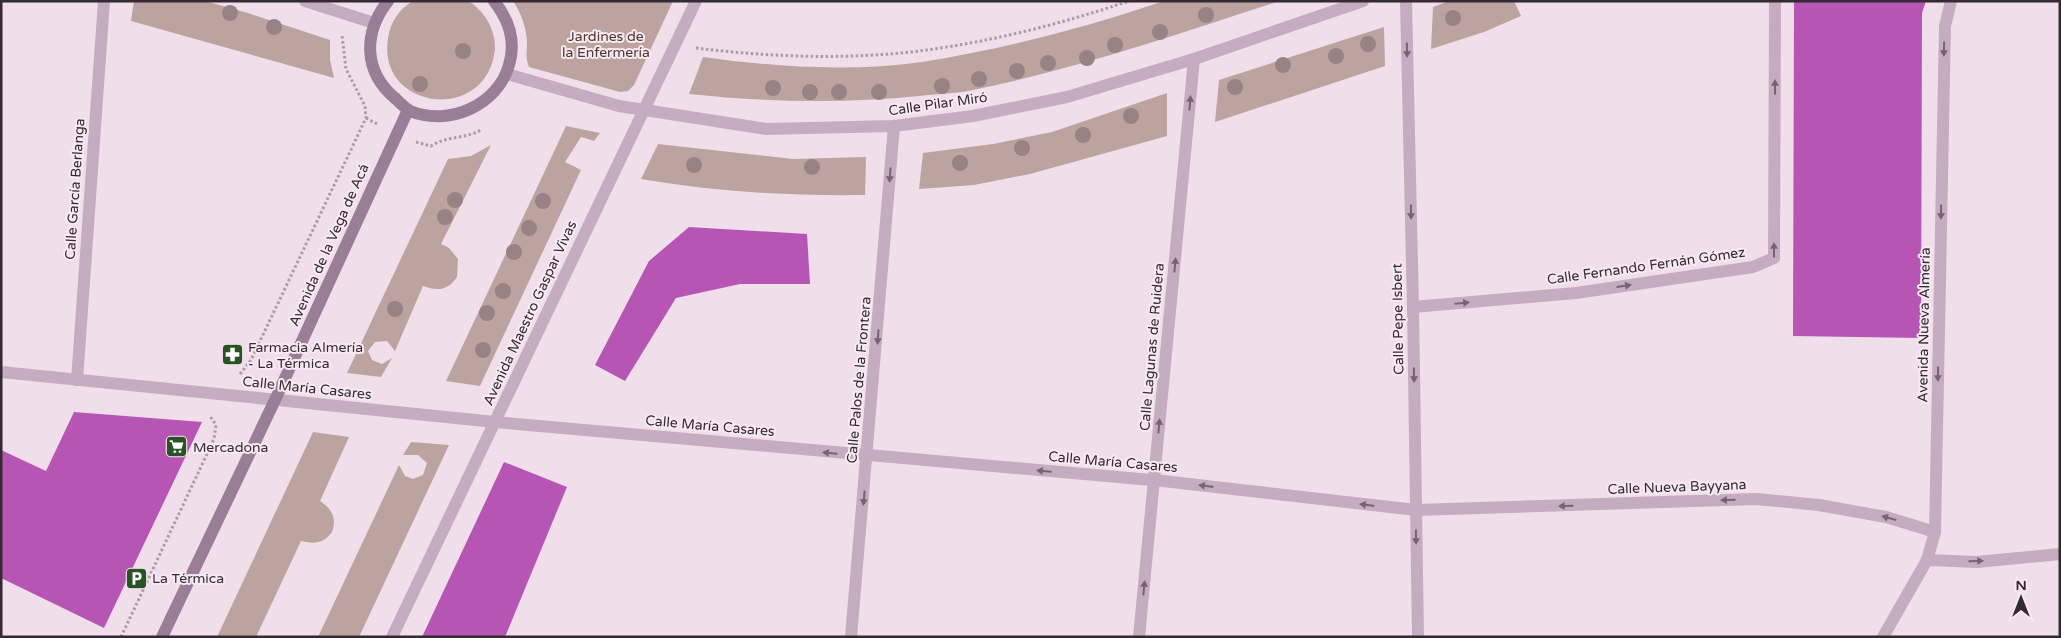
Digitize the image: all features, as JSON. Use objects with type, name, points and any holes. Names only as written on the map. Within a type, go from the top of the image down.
[{"type":"main road","points":[[388,1],[374,23],[370,60],[376,75],[387,92],[408,110],[438,115],[458,113],[488,98],[497,90],[507,74],[513,43],[508,23],[494,1]]},
{"type":"main road","name":"Avenida de la Vega de Acá","points":[[162,637],[275,400],[408,110]]},
{"type":"street","name":"Calle García Berlanga","points":[[77,380],[104,1]]},
{"type":"street","points":[[305,1],[374,23]]},
{"type":"street","name":"Avenida Maestro Gaspar Vivas","points":[[392,637],[642,110],[696,1]]},
{"type":"street","name":"Calle Pilar Miró","points":[[507,74],[619,106],[766,129],[894,126],[973,116],[1066,97],[1194,60],[1363,1]]},
{"type":"street","name":"Calle Pepe Isbert","points":[[1406,1],[1418,637]]},
{"type":"street","name":"Calle Fernando Fernán Gómez","points":[[1413,307],[1576,293],[1753,267],[1774,258],[1775,1]]},
{"type":"street","name":"Avenida Nueva Almería","points":[[1882,637],[1927,560],[1935,532],[1945,26],[1951,1]]},
{"type":"street","name":"Calle Lagunas de Ruidera","points":[[1139,637],[1194,60]]},
{"type":"street","name":"Calle Palos de la Frontera","points":[[851,637],[868,456],[894,126]]},
{"type":"street","name":"Calle María Casares","points":[[1,372],[495,422],[1154,480],[1416,510]]},
{"type":"street","name":"Calle Nueva Bayyana","points":[[1416,510],[1756,499],[1819,505],[1886,517],[1935,532]]},
{"type":"street","points":[[1927,560],[1978,562],[2060,554]]},
{"type":"path","points":[[675,45],[751,55],[823,56],[919,51],[1008,36],[1129,1]]},
{"type":"path","points":[[246,369],[366,118]]},
{"type":"path","points":[[121,637],[214,439],[215,422],[206,414]]},
{"type":"green space","points":[[134,1],[205,1],[330,40],[330,60],[334,78],[131,21]]},
{"type":"green space","points":[[413,1],[468,1],[484,15],[491,28],[495,49],[488,73],[473,89],[454,98],[434,99],[414,93],[399,81],[389,62],[388,38],[396,17],[403,8]]},
{"type":"green space","name":"Jardines de la Enfermería","points":[[513,1],[673,1],[634,85],[628,91],[620,92],[529,67],[525,27],[519,10]]},
{"type":"green space","points":[[1164,1],[1280,1],[1087,62],[962,92],[890,99],[833,101],[747,99],[689,94],[703,57],[812,67],[867,67],[922,62],[1044,37]]},
{"type":"green space","points":[[1449,1],[1514,1],[1521,16],[1484,32],[1431,49],[1433,7]]},
{"type":"green space","points":[[1384,27],[1385,66],[1215,122],[1219,80]]},
{"type":"green space","points":[[1167,93],[1167,136],[1030,174],[974,185],[919,189],[923,153],[993,144],[1052,132]]},
{"type":"green space","points":[[566,126],[600,133],[594,141],[581,137],[565,162],[581,170],[480,386],[446,381]]},
{"type":"green space","points":[[658,144],[793,159],[866,157],[865,195],[753,192],[641,179]]},
{"type":"green space","points":[[491,145],[441,244],[449,248],[458,259],[457,277],[454,282],[442,289],[423,286],[395,351],[387,341],[375,342],[368,351],[372,360],[382,364],[392,358],[381,377],[347,373],[448,159],[471,156]]},
{"type":"green space","points":[[313,432],[349,437],[320,501],[328,507],[334,518],[332,532],[322,541],[310,543],[301,541],[256,637],[217,637]]},
{"type":"green space","points":[[411,442],[449,445],[359,637],[318,637],[399,465],[405,476],[413,479],[423,475],[427,463],[418,455],[403,455]]},
{"type":"building","points":[[1794,1],[1926,1],[1922,13],[1921,338],[1793,336]]},
{"type":"building","points":[[689,227],[807,234],[810,284],[740,284],[676,298],[625,381],[595,365],[649,261]]},
{"type":"building","points":[[74,412],[202,422],[104,628],[1,578],[1,450],[46,471]]},
{"type":"building","points":[[504,462],[567,487],[505,637],[422,637]]},
{"type":"place","name":"Farmacia Almería - La Térmica","points":[[232,355]]},
{"type":"place","name":"Mercadona","points":[[177,447]]},
{"type":"place","name":"La Térmica","points":[[136,578]]}]
